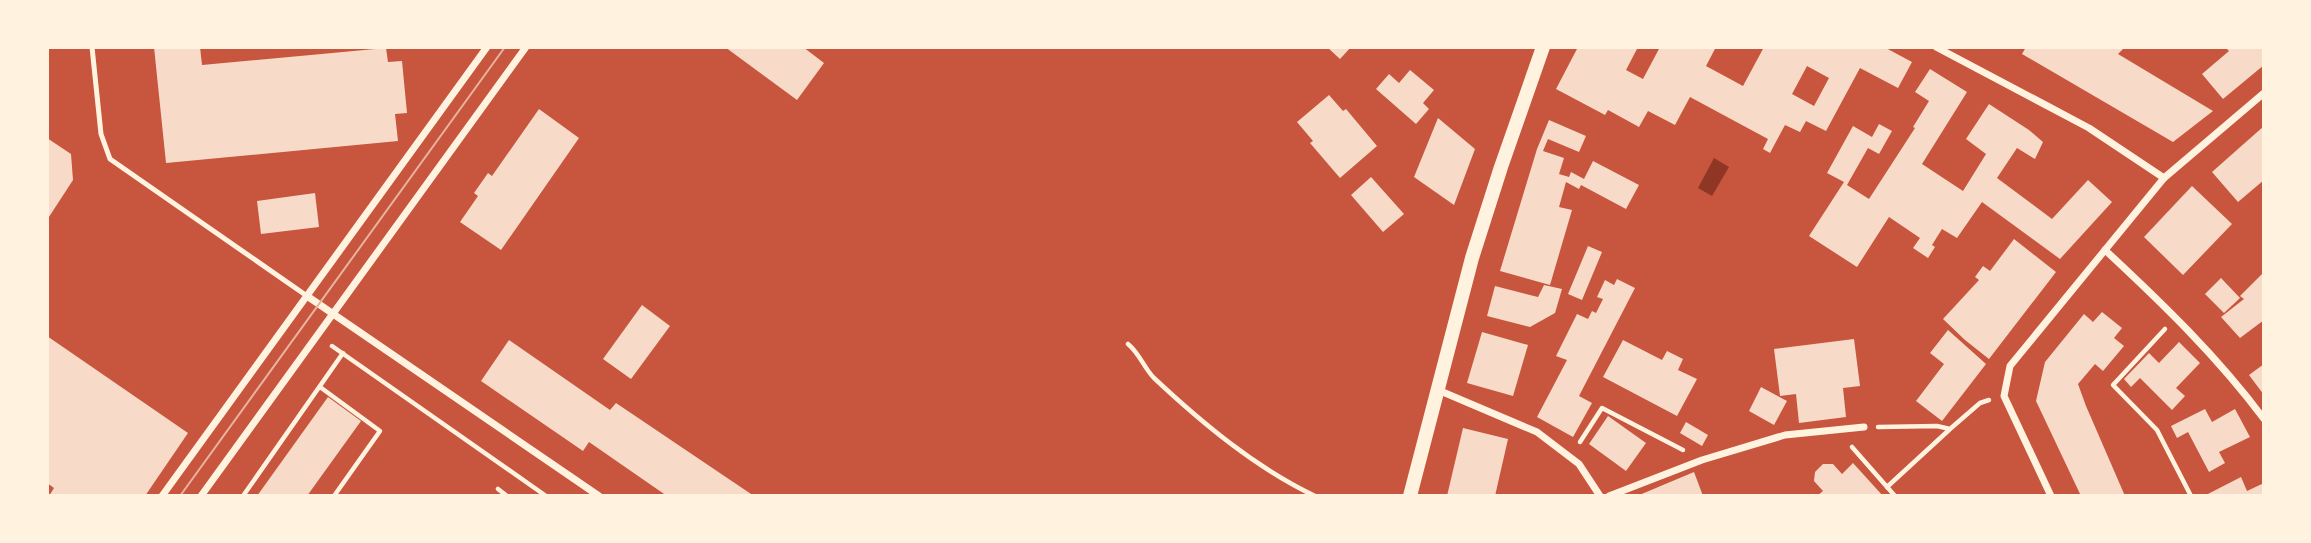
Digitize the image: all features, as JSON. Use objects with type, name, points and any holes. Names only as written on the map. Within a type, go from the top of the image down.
[{"type":"main road","points":[[1410,496],[1472,258],[1543,47]]},
{"type":"street","points":[[162,496],[487,47]]},
{"type":"street","points":[[201,496],[526,47]]},
{"type":"street","points":[[1936,47],[2089,128],[2164,178]]},
{"type":"street","points":[[2051,496],[2004,396],[2010,366],[2164,178],[2264,93]]},
{"type":"street","points":[[2105,250],[2176,317],[2234,379],[2264,419]]},
{"type":"street","points":[[307,296],[599,496]]},
{"type":"street","points":[[1438,390],[1537,432],[1579,464],[1600,496]]},
{"type":"street","points":[[1608,496],[1702,460],[1786,435],[1864,427]]},
{"type":"lane","points":[[92,47],[100,134],[110,159],[307,296]]},
{"type":"path","points":[[2176,317],[2113,385],[2157,430],[2191,496]]},
{"type":"path","points":[[317,335],[547,496]]},
{"type":"path","points":[[1128,344],[1138,352],[1151,375],[1198,416],[1291,485],[1315,496]]},
{"type":"path","points":[[243,496],[343,353]]},
{"type":"path","points":[[320,387],[380,431],[334,496]]},
{"type":"path","points":[[1887,487],[1980,402],[2004,396]]},
{"type":"path","points":[[1570,457],[1602,408],[1702,460]]},
{"type":"path","points":[[1864,427],[1937,426],[1950,429]]},
{"type":"path","points":[[1843,429],[1844,438],[1895,496]]},
{"type":"path","points":[[498,489],[507,496]]},
{"type":"shaded area","points":[[1714,158],[1729,167],[1712,196],[1698,188]]},
{"type":"building","points":[[154,47],[200,47],[202,65],[386,48],[388,62],[402,61],[407,113],[395,114],[398,141],[166,163]]},
{"type":"building","points":[[725,47],[803,47],[824,63],[797,100]]},
{"type":"building","points":[[1327,47],[1351,47],[1340,59]]},
{"type":"building","points":[[1578,47],[1638,47],[1626,70],[1643,79],[1660,47],[1716,47],[1706,66],[1743,86],[1764,47],[1884,47],[1912,62],[1898,88],[1860,68],[1826,131],[1806,121],[1800,132],[1785,125],[1770,153],[1763,149],[1768,139],[1690,97],[1675,125],[1648,111],[1639,127],[1608,110],[1605,115],[1556,89]],"holes":[[[1807,66],[1829,78],[1814,106],[1792,94]]]},
{"type":"building","points":[[2026,47],[2125,47],[2118,54],[2213,111],[2173,142],[2022,54]]},
{"type":"building","points":[[2225,47],[2264,47],[2264,65],[2223,99],[2202,74],[2229,51]]},
{"type":"building","points":[[1930,69],[1967,92],[1922,164],[1963,191],[1986,154],[1966,139],[1989,104],[2043,142],[2035,159],[2017,148],[1997,178],[2052,219],[2088,180],[2112,202],[2060,259],[1982,202],[1957,238],[1942,229],[1928,258],[1913,248],[1920,238],[1889,217],[1857,267],[1809,236],[1844,182],[1827,173],[1853,126],[1872,137],[1879,124],[1892,131],[1879,154],[1868,148],[1847,185],[1869,199],[1915,128],[1913,127],[1929,101],[1915,92]]},
{"type":"building","points":[[1410,70],[1434,90],[1423,103],[1429,109],[1416,124],[1376,89],[1389,74],[1399,83]]},
{"type":"building","points":[[1329,95],[1343,111],[1346,109],[1377,146],[1340,178],[1310,143],[1313,141],[1297,122]]},
{"type":"building","points":[[539,109],[579,138],[501,250],[460,222],[478,196],[474,193],[488,173],[492,176]]},
{"type":"building","points":[[1438,118],[1475,149],[1454,205],[1414,177]]},
{"type":"building","points":[[1549,120],[1586,136],[1579,152],[1548,139],[1543,151],[1564,158],[1559,174],[1569,177],[1571,172],[1584,179],[1593,161],[1639,185],[1626,209],[1581,185],[1579,189],[1566,182],[1559,207],[1572,210],[1550,285],[1500,271],[1537,149]]},
{"type":"building","points":[[2264,126],[2264,180],[2238,202],[2212,172]]},
{"type":"building","points":[[47,138],[71,154],[73,180],[47,220]]},
{"type":"building","points":[[1371,177],[1404,214],[1383,232],[1351,195]]},
{"type":"building","points":[[2192,186],[2232,224],[2183,275],[2144,237]]},
{"type":"building","points":[[315,193],[319,227],[261,234],[257,201]]},
{"type":"building","points":[[2014,239],[2056,272],[1989,359],[1943,319],[1979,280],[1975,277],[1983,266],[1990,271]]},
{"type":"building","points":[[1588,246],[1602,252],[1582,300],[1568,294]]},
{"type":"building","points":[[2264,272],[2264,320],[2240,338],[2221,317],[2244,299],[2240,296]]},
{"type":"building","points":[[2221,278],[2240,298],[2224,313],[2205,294]]},
{"type":"building","points":[[1617,279],[1635,288],[1579,396],[1592,403],[1573,437],[1537,417],[1567,360],[1556,356],[1577,314],[1588,319],[1592,311],[1596,313],[1603,299],[1597,297],[1605,280],[1614,285]]},
{"type":"building","points":[[1544,285],[1562,289],[1555,313],[1530,327],[1487,316],[1495,286],[1538,297]]},
{"type":"building","points":[[642,305],[670,326],[631,379],[603,359]]},
{"type":"building","points":[[2102,312],[2122,328],[2114,338],[2124,346],[2103,371],[2095,364],[2078,384],[2125,496],[2081,496],[2036,401],[2045,362],[2084,314],[2093,322]]},
{"type":"building","points":[[1948,330],[1986,364],[1942,421],[1916,401],[1944,364],[1930,353]]},
{"type":"building","points":[[1482,332],[1528,345],[1513,396],[1467,383]]},
{"type":"building","points":[[47,336],[188,433],[145,496],[49,496],[54,488],[47,483]]},
{"type":"building","points":[[1854,339],[1860,386],[1843,388],[1846,417],[1799,423],[1796,394],[1780,396],[1774,349]]},
{"type":"building","points":[[509,340],[610,410],[616,403],[754,496],[667,496],[589,442],[583,451],[481,381]]},
{"type":"building","points":[[1623,340],[1662,360],[1667,351],[1683,359],[1678,370],[1697,379],[1677,416],[1603,377]]},
{"type":"building","points":[[2179,342],[2200,363],[2176,388],[2185,396],[2172,410],[2140,378],[2131,387],[2124,379],[2149,353],[2159,363]]},
{"type":"building","points":[[2264,364],[2264,395],[2249,375]]},
{"type":"building","points":[[1761,387],[1787,401],[1774,425],[1749,411]]},
{"type":"building","points":[[328,397],[361,421],[307,496],[257,496]]},
{"type":"building","points":[[2205,409],[2212,422],[2235,409],[2250,437],[2219,452],[2225,463],[2209,472],[2188,432],[2177,438],[2171,426]]},
{"type":"building","points":[[1608,416],[1646,443],[1626,471],[1589,444]]},
{"type":"building","points":[[1686,422],[1708,435],[1702,446],[1680,433]]},
{"type":"building","points":[[1463,428],[1508,439],[1495,496],[1447,496]]},
{"type":"building","points":[[1853,463],[1883,496],[1817,496],[1823,491],[1814,481],[1815,472],[1823,464],[1833,464],[1842,474]]},
{"type":"building","points":[[1694,472],[1703,496],[1637,496],[1663,485]]},
{"type":"building","points":[[2241,477],[2247,491],[2264,483],[2264,496],[2204,496]]},
{"type":"tram line","points":[[180,496],[505,47]]}]
